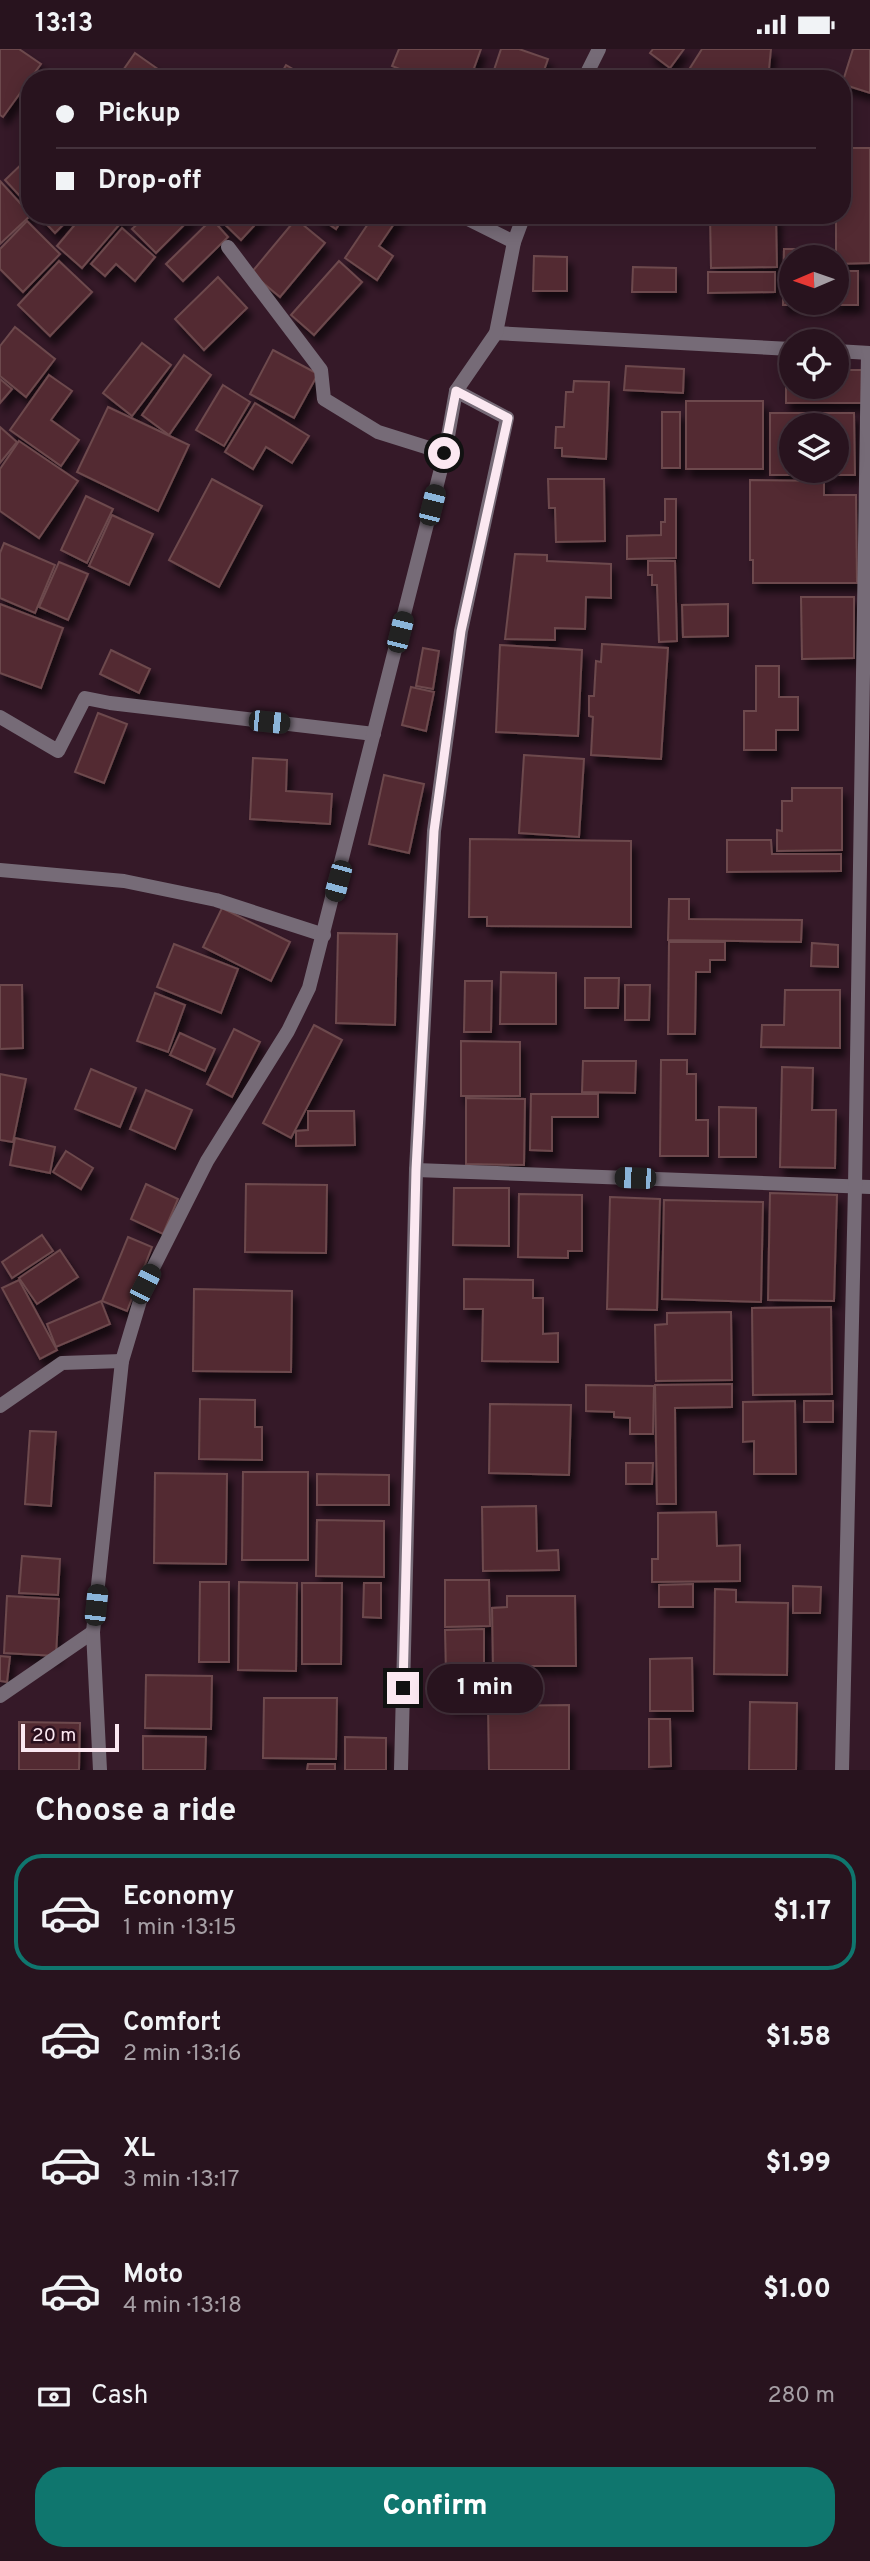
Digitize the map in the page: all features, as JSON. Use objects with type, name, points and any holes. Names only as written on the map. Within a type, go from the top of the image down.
[{"type":"street","points":[[588,70],[599,49]]},
{"type":"street","points":[[478,224],[514,242]]},
{"type":"street","points":[[100,1770],[93,1632],[122,1361],[145,1284],[207,1161],[288,1031],[309,988],[444,453],[456,391],[496,333],[514,242],[521,224]]},
{"type":"street","points":[[228,247],[321,369],[324,399],[378,432],[444,453]]},
{"type":"street","points":[[496,333],[779,348]]},
{"type":"street","points":[[842,1770],[862,1187],[869,353],[849,352]]},
{"type":"street","points":[[401,1770],[416,1170],[434,831],[461,631],[508,418],[456,391]]},
{"type":"street","points":[[0,717],[58,751],[85,698],[374,734]]},
{"type":"street","points":[[0,870],[124,881],[216,900],[324,935]]},
{"type":"street","points":[[416,1170],[862,1187]]},
{"type":"street","points":[[0,1406],[62,1363],[122,1361]]},
{"type":"street","points":[[0,1696],[93,1632]]},
{"type":"building","points":[[0,49],[19,49],[41,64],[37,70],[21,70],[21,92],[3,117],[0,115]]},
{"type":"building","points":[[399,49],[481,49],[473,70],[402,70],[392,66]]},
{"type":"building","points":[[501,49],[519,49],[548,59],[544,70],[494,70]]},
{"type":"building","points":[[653,49],[684,49],[670,68],[650,53]]},
{"type":"building","points":[[702,49],[771,49],[769,70],[689,70]]},
{"type":"building","points":[[853,49],[870,49],[870,93],[851,87],[851,70],[846,70]]},
{"type":"building","points":[[135,53],[159,70],[123,70]]},
{"type":"building","points":[[851,148],[870,148],[870,263],[849,264],[849,245],[836,245],[836,224],[851,224]]},
{"type":"building","points":[[21,165],[21,197],[5,180]]},
{"type":"building","points":[[0,181],[21,204],[21,224],[0,244]]},
{"type":"building","points":[[24,224],[30,224],[60,254],[23,292],[0,269],[0,249]]},
{"type":"building","points":[[46,224],[64,224],[55,233]]},
{"type":"building","points":[[75,224],[120,224],[82,268],[57,246]]},
{"type":"building","points":[[137,224],[185,224],[156,253],[132,229]]},
{"type":"building","points":[[207,224],[216,224],[228,237],[183,281],[166,264]]},
{"type":"building","points":[[224,224],[256,224],[241,240]]},
{"type":"building","points":[[292,224],[302,224],[325,243],[280,297],[251,273]]},
{"type":"building","points":[[368,224],[394,224],[379,246],[393,256],[377,280],[345,258]]},
{"type":"building","points":[[710,224],[776,224],[777,267],[711,268]]},
{"type":"building","points":[[122,228],[155,257],[135,281],[116,264],[105,276],[91,264]]},
{"type":"building","points":[[534,256],[567,257],[567,291],[533,291]]},
{"type":"building","points":[[59,261],[92,292],[50,336],[18,305]]},
{"type":"building","points":[[339,261],[362,282],[314,335],[291,315]]},
{"type":"building","points":[[633,267],[676,268],[676,292],[632,292]]},
{"type":"building","points":[[849,271],[858,271],[858,305],[849,305]]},
{"type":"building","points":[[708,272],[775,272],[775,292],[708,293]]},
{"type":"building","points":[[218,277],[247,308],[204,350],[175,319]]},
{"type":"building","points":[[15,327],[55,359],[26,397],[0,376],[0,346]]},
{"type":"building","points":[[142,343],[171,365],[132,416],[103,393]]},
{"type":"building","points":[[273,350],[318,374],[294,418],[250,394]]},
{"type":"building","points":[[184,355],[211,375],[169,435],[142,415]]},
{"type":"building","points":[[626,366],[684,369],[683,393],[624,390]]},
{"type":"building","points":[[849,370],[862,370],[862,403],[786,403],[786,399],[849,399]]},
{"type":"building","points":[[49,375],[72,391],[51,420],[79,440],[61,466],[10,430]]},
{"type":"building","points":[[0,379],[12,389],[0,403]]},
{"type":"building","points":[[574,381],[609,382],[606,459],[562,456],[562,448],[555,448],[556,427],[564,427],[566,392],[573,392]]},
{"type":"building","points":[[223,385],[250,402],[224,446],[196,430]]},
{"type":"building","points":[[686,401],[763,401],[763,469],[686,469]]},
{"type":"building","points":[[255,403],[309,436],[292,463],[266,447],[253,469],[225,452]]},
{"type":"building","points":[[108,407],[189,445],[158,511],[77,472]]},
{"type":"building","points":[[662,412],[680,412],[680,468],[662,468]]},
{"type":"building","points":[[770,413],[779,413],[779,475],[770,475]]},
{"type":"building","points":[[849,413],[854,413],[855,475],[849,475]]},
{"type":"building","points":[[0,427],[17,442],[0,463]]},
{"type":"building","points":[[19,441],[78,481],[39,538],[0,511],[0,469]]},
{"type":"building","points":[[212,479],[262,506],[219,587],[169,560]]},
{"type":"building","points":[[548,479],[604,479],[605,541],[556,542],[555,508],[549,508]]},
{"type":"building","points":[[750,480],[824,483],[824,495],[856,495],[857,583],[753,583],[753,560],[750,560]]},
{"type":"building","points":[[86,496],[113,509],[87,563],[61,550]]},
{"type":"building","points":[[665,499],[676,499],[676,558],[627,559],[627,536],[661,535],[661,522],[665,522]]},
{"type":"building","points":[[112,515],[153,534],[129,585],[89,566]]},
{"type":"building","points":[[4,543],[55,565],[35,613],[0,598],[0,553]]},
{"type":"building","points":[[515,554],[547,555],[547,561],[611,564],[611,598],[586,597],[585,629],[555,628],[555,640],[505,639]]},
{"type":"building","points":[[648,561],[675,561],[677,641],[659,642],[657,585],[652,585],[652,575],[648,575]]},
{"type":"building","points":[[59,562],[88,574],[68,620],[39,607]]},
{"type":"building","points":[[801,597],[854,597],[854,658],[802,659]]},
{"type":"building","points":[[0,604],[63,628],[41,688],[0,673]]},
{"type":"building","points":[[728,604],[728,636],[683,637],[682,605]]},
{"type":"building","points":[[602,644],[668,648],[661,759],[591,755],[593,717],[589,716],[589,696],[594,696],[596,661],[601,662]]},
{"type":"building","points":[[500,645],[582,650],[578,736],[496,732]]},
{"type":"building","points":[[423,648],[439,651],[433,689],[416,686]]},
{"type":"building","points":[[111,650],[150,669],[139,693],[100,674]]},
{"type":"building","points":[[756,666],[779,666],[779,697],[798,697],[798,730],[776,730],[776,750],[744,750],[744,711],[756,711]]},
{"type":"building","points":[[411,687],[434,692],[426,731],[402,725]]},
{"type":"building","points":[[98,713],[127,724],[104,783],[75,772]]},
{"type":"building","points":[[524,755],[584,759],[579,837],[519,833]]},
{"type":"building","points":[[253,758],[287,760],[286,791],[332,794],[330,824],[250,819]]},
{"type":"building","points":[[384,775],[424,784],[409,853],[369,844]]},
{"type":"building","points":[[792,788],[842,788],[842,850],[777,851],[777,830],[782,831],[782,801],[792,801]]},
{"type":"building","points":[[470,839],[631,841],[631,927],[487,926],[487,917],[469,917]]},
{"type":"building","points":[[727,840],[771,840],[772,854],[841,854],[841,871],[727,872]]},
{"type":"building","points":[[669,899],[689,899],[689,919],[802,920],[801,942],[668,940]]},
{"type":"building","points":[[222,908],[290,942],[271,981],[203,947]]},
{"type":"building","points":[[338,933],[397,934],[395,1025],[336,1023]]},
{"type":"building","points":[[669,942],[725,942],[725,960],[710,960],[710,972],[696,972],[695,1034],[668,1034]]},
{"type":"building","points":[[812,943],[838,945],[838,967],[811,966]]},
{"type":"building","points":[[174,944],[238,969],[221,1013],[157,987]]},
{"type":"building","points":[[501,972],[556,973],[556,1024],[500,1024]]},
{"type":"building","points":[[585,978],[619,978],[618,1008],[585,1008]]},
{"type":"building","points":[[465,981],[492,981],[491,1032],[464,1032]]},
{"type":"building","points":[[0,985],[22,985],[23,1048],[0,1049]]},
{"type":"building","points":[[625,985],[650,985],[649,1020],[625,1020]]},
{"type":"building","points":[[785,990],[840,990],[840,1048],[761,1047],[762,1025],[784,1025]]},
{"type":"building","points":[[155,993],[185,1005],[168,1052],[137,1041]]},
{"type":"building","points":[[314,1025],[342,1040],[291,1138],[263,1123]]},
{"type":"building","points":[[234,1029],[260,1042],[232,1097],[207,1084]]},
{"type":"building","points":[[180,1033],[215,1049],[205,1071],[170,1055]]},
{"type":"building","points":[[461,1041],[520,1042],[520,1096],[461,1096]]},
{"type":"building","points":[[661,1060],[687,1060],[687,1074],[696,1074],[696,1120],[708,1120],[708,1156],[660,1156]]},
{"type":"building","points":[[583,1061],[636,1061],[635,1093],[582,1092]]},
{"type":"building","points":[[782,1067],[813,1068],[812,1110],[836,1110],[835,1168],[780,1167]]},
{"type":"building","points":[[91,1069],[136,1088],[120,1127],[75,1109]]},
{"type":"building","points":[[0,1074],[26,1079],[13,1142],[0,1140]]},
{"type":"building","points":[[146,1090],[192,1110],[175,1149],[130,1129]]},
{"type":"building","points":[[531,1094],[598,1094],[598,1117],[552,1117],[552,1151],[530,1150]]},
{"type":"building","points":[[466,1098],[525,1099],[524,1165],[466,1164]]},
{"type":"building","points":[[719,1107],[756,1108],[756,1157],[719,1157]]},
{"type":"building","points":[[308,1111],[354,1111],[355,1145],[296,1146],[296,1131],[308,1130]]},
{"type":"building","points":[[15,1138],[55,1147],[50,1173],[10,1165]]},
{"type":"building","points":[[66,1151],[93,1168],[81,1189],[53,1172]]},
{"type":"building","points":[[146,1184],[178,1199],[163,1234],[131,1219]]},
{"type":"building","points":[[246,1184],[327,1185],[326,1253],[245,1252]]},
{"type":"building","points":[[454,1188],[509,1188],[509,1246],[453,1245]]},
{"type":"building","points":[[770,1193],[837,1195],[834,1301],[768,1300]]},
{"type":"building","points":[[519,1194],[582,1195],[582,1251],[568,1251],[568,1258],[518,1257]]},
{"type":"building","points":[[610,1197],[660,1199],[657,1310],[607,1309]]},
{"type":"building","points":[[664,1200],[763,1202],[761,1302],[662,1299]]},
{"type":"building","points":[[42,1235],[53,1251],[12,1278],[2,1262]]},
{"type":"building","points":[[128,1237],[152,1247],[127,1311],[102,1301]]},
{"type":"building","points":[[60,1250],[78,1277],[37,1304],[19,1278]]},
{"type":"building","points":[[464,1279],[533,1280],[533,1298],[543,1298],[543,1334],[558,1333],[558,1362],[482,1361],[483,1309],[464,1309]]},
{"type":"building","points":[[19,1280],[57,1350],[40,1359],[2,1288]]},
{"type":"building","points":[[194,1289],[292,1291],[291,1372],[193,1371]]},
{"type":"building","points":[[101,1301],[110,1324],[56,1347],[47,1324]]},
{"type":"building","points":[[831,1307],[832,1394],[753,1395],[752,1308]]},
{"type":"building","points":[[731,1312],[732,1380],[656,1381],[655,1325],[667,1324],[667,1313]]},
{"type":"building","points":[[732,1384],[732,1407],[675,1408],[676,1504],[657,1504],[655,1385]]},
{"type":"building","points":[[586,1385],[654,1386],[653,1434],[630,1434],[630,1418],[614,1417],[614,1412],[586,1411]]},
{"type":"building","points":[[200,1399],[255,1400],[255,1427],[262,1427],[262,1460],[199,1459]]},
{"type":"building","points":[[795,1401],[796,1474],[754,1474],[754,1441],[743,1442],[743,1402]]},
{"type":"building","points":[[804,1401],[833,1401],[833,1422],[804,1422]]},
{"type":"building","points":[[490,1404],[571,1405],[569,1475],[489,1473]]},
{"type":"building","points":[[30,1431],[56,1432],[51,1506],[25,1504]]},
{"type":"building","points":[[626,1463],[653,1463],[652,1484],[626,1484]]},
{"type":"building","points":[[243,1472],[308,1472],[308,1560],[242,1560]]},
{"type":"building","points":[[155,1473],[227,1474],[226,1564],[154,1563]]},
{"type":"building","points":[[317,1474],[389,1475],[389,1505],[317,1505]]},
{"type":"building","points":[[536,1506],[537,1551],[558,1550],[559,1570],[483,1571],[482,1507]]},
{"type":"building","points":[[716,1512],[717,1546],[740,1545],[740,1581],[652,1582],[652,1559],[658,1559],[658,1513]]},
{"type":"building","points":[[317,1520],[384,1521],[384,1577],[316,1576]]},
{"type":"building","points":[[22,1556],[60,1559],[58,1595],[19,1593]]},
{"type":"building","points":[[445,1580],[489,1580],[490,1626],[445,1627]]},
{"type":"building","points":[[200,1582],[229,1582],[229,1662],[199,1662]]},
{"type":"building","points":[[239,1582],[297,1583],[296,1671],[238,1670]]},
{"type":"building","points":[[302,1583],[342,1583],[341,1664],[302,1664]]},
{"type":"building","points":[[364,1583],[381,1583],[381,1618],[363,1617]]},
{"type":"building","points":[[693,1584],[693,1607],[659,1607],[659,1585]]},
{"type":"building","points":[[793,1586],[821,1587],[820,1613],[793,1613]]},
{"type":"building","points":[[715,1589],[736,1590],[736,1602],[788,1603],[787,1675],[714,1674]]},
{"type":"building","points":[[7,1596],[59,1599],[56,1656],[4,1653]]},
{"type":"building","points":[[507,1596],[575,1596],[576,1666],[493,1666],[492,1608],[507,1607]]},
{"type":"building","points":[[484,1629],[484,1673],[446,1674],[445,1630]]},
{"type":"building","points":[[0,1656],[10,1657],[7,1682],[0,1681]]},
{"type":"building","points":[[692,1658],[693,1711],[650,1711],[650,1659]]},
{"type":"building","points":[[146,1675],[212,1676],[211,1729],[145,1728]]},
{"type":"building","points":[[449,1680],[487,1680],[488,1704],[450,1705]]},
{"type":"building","points":[[264,1698],[337,1698],[336,1759],[263,1758]]},
{"type":"building","points":[[750,1702],[797,1703],[796,1770],[749,1770]]},
{"type":"building","points":[[569,1705],[569,1770],[489,1770],[488,1706]]},
{"type":"building","points":[[649,1719],[670,1719],[671,1766],[649,1767]]},
{"type":"building","points":[[19,1722],[80,1723],[79,1770],[19,1770]]},
{"type":"building","points":[[143,1736],[206,1737],[205,1770],[143,1770]]},
{"type":"building","points":[[345,1737],[386,1738],[386,1770],[345,1770]]},
{"type":"building","points":[[308,1764],[335,1764],[335,1770],[307,1770]]},
{"type":"route","points":[[403,1688],[416,1170],[434,831],[461,631],[508,418],[456,391],[444,453]]}]
